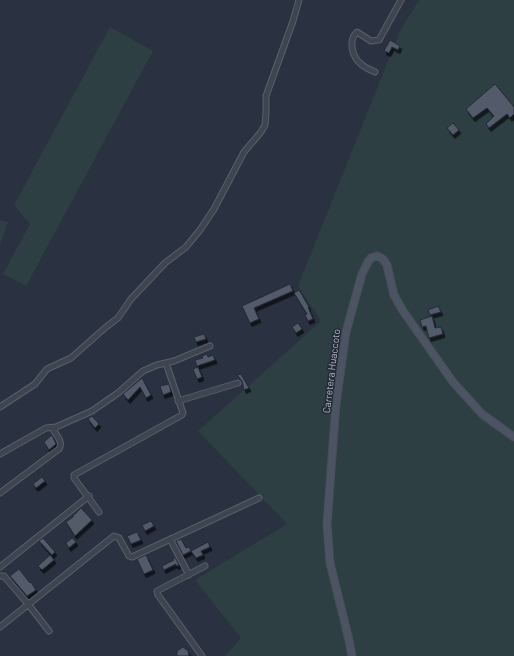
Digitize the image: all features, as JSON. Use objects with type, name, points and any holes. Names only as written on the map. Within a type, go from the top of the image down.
[{"type":"street","points":[[0,407],[34,384],[47,369],[71,358],[118,318],[131,298],[165,263],[186,247],[200,230],[214,209],[244,152],[265,125],[266,96],[299,0]]},
{"type":"street","points":[[375,72],[360,64],[355,58],[351,43],[354,34],[357,32],[371,41],[379,40],[401,0]]},
{"type":"street","name":"Carretera Huaccoto","points":[[352,656],[330,563],[327,524],[336,404],[346,332],[362,274],[371,258],[377,256],[383,258],[387,264],[394,295],[420,337],[453,382],[482,414],[514,437]]},
{"type":"street","points":[[0,454],[46,428],[56,427],[92,411],[118,393],[142,371],[157,365],[174,361],[210,346]]},
{"type":"street","points":[[100,512],[74,478],[74,475],[182,416],[183,413],[166,363]]},
{"type":"street","points":[[178,401],[238,382]]},
{"type":"street","points":[[0,493],[59,449],[61,446],[60,442],[54,431],[56,427]]},
{"type":"street","points":[[0,567],[89,496]]},
{"type":"street","points":[[0,627],[114,536],[119,538],[131,557],[259,498]]},
{"type":"street","points":[[170,539],[189,575]]},
{"type":"street","points":[[202,656],[157,593],[158,590],[205,566]]},
{"type":"street","points":[[0,576],[4,576],[28,604],[48,631]]},
{"type":"shaded area","points":[[419,0],[514,0],[514,656],[225,656],[241,638],[195,580],[287,524],[198,431],[321,321],[298,286],[401,29]]},
{"type":"shaded area","points":[[110,27],[153,51],[26,286],[3,274],[30,224],[14,205]]},
{"type":"shaded area","points":[[0,220],[8,222],[0,245]]},
{"type":"building","points":[[390,40],[400,46],[398,50],[392,47],[389,53],[384,51]]},
{"type":"building","points":[[495,84],[514,107],[514,114],[510,118],[507,114],[489,128],[486,124],[494,116],[487,108],[473,118],[466,109]]},
{"type":"building","points":[[453,123],[459,130],[453,135],[447,128]]},
{"type":"building","points":[[290,284],[293,291],[254,308],[259,319],[250,323],[242,306]]},
{"type":"building","points":[[299,290],[309,307],[313,319],[308,321],[305,315],[307,314],[294,293]]},
{"type":"building","points":[[438,306],[441,312],[430,315],[428,310]]},
{"type":"building","points":[[432,316],[435,328],[441,327],[443,334],[429,338],[426,326],[422,327],[420,320]]},
{"type":"building","points":[[298,323],[302,329],[296,333],[292,327]]},
{"type":"building","points":[[204,334],[206,339],[196,342],[194,337]]},
{"type":"building","points":[[207,354],[208,357],[213,355],[215,360],[197,366],[195,360],[203,358],[202,356]]},
{"type":"building","points":[[198,367],[202,377],[197,379],[193,369]]},
{"type":"building","points":[[241,374],[249,388],[244,390],[242,381],[237,375]]},
{"type":"building","points":[[142,378],[151,395],[146,398],[140,387],[128,400],[123,394]]},
{"type":"building","points":[[169,384],[171,392],[163,395],[160,386]]},
{"type":"building","points":[[92,416],[99,424],[95,428],[88,419]]},
{"type":"building","points":[[52,435],[56,444],[49,450],[44,442]]},
{"type":"building","points":[[42,477],[45,481],[36,488],[33,484]]},
{"type":"building","points":[[81,508],[92,520],[75,536],[66,522]]},
{"type":"building","points":[[151,521],[154,526],[145,531],[142,525]]},
{"type":"building","points":[[137,532],[141,540],[131,544],[127,536]]},
{"type":"building","points":[[43,538],[55,552],[52,555],[39,541]]},
{"type":"building","points":[[72,538],[76,542],[69,548],[66,543]]},
{"type":"building","points":[[181,539],[186,548],[189,547],[191,551],[183,555],[176,541]]},
{"type":"building","points":[[208,542],[210,547],[201,551],[203,555],[196,558],[191,551]]},
{"type":"building","points":[[50,555],[54,560],[42,570],[38,566]]},
{"type":"building","points":[[146,555],[153,570],[144,574],[137,559]]},
{"type":"building","points":[[175,557],[179,565],[176,566],[176,564],[164,570],[162,566],[174,560],[173,558]]},
{"type":"building","points":[[19,569],[36,590],[27,596],[10,576]]},
{"type":"building","points":[[183,647],[188,651],[189,656],[177,656],[177,651]]}]
